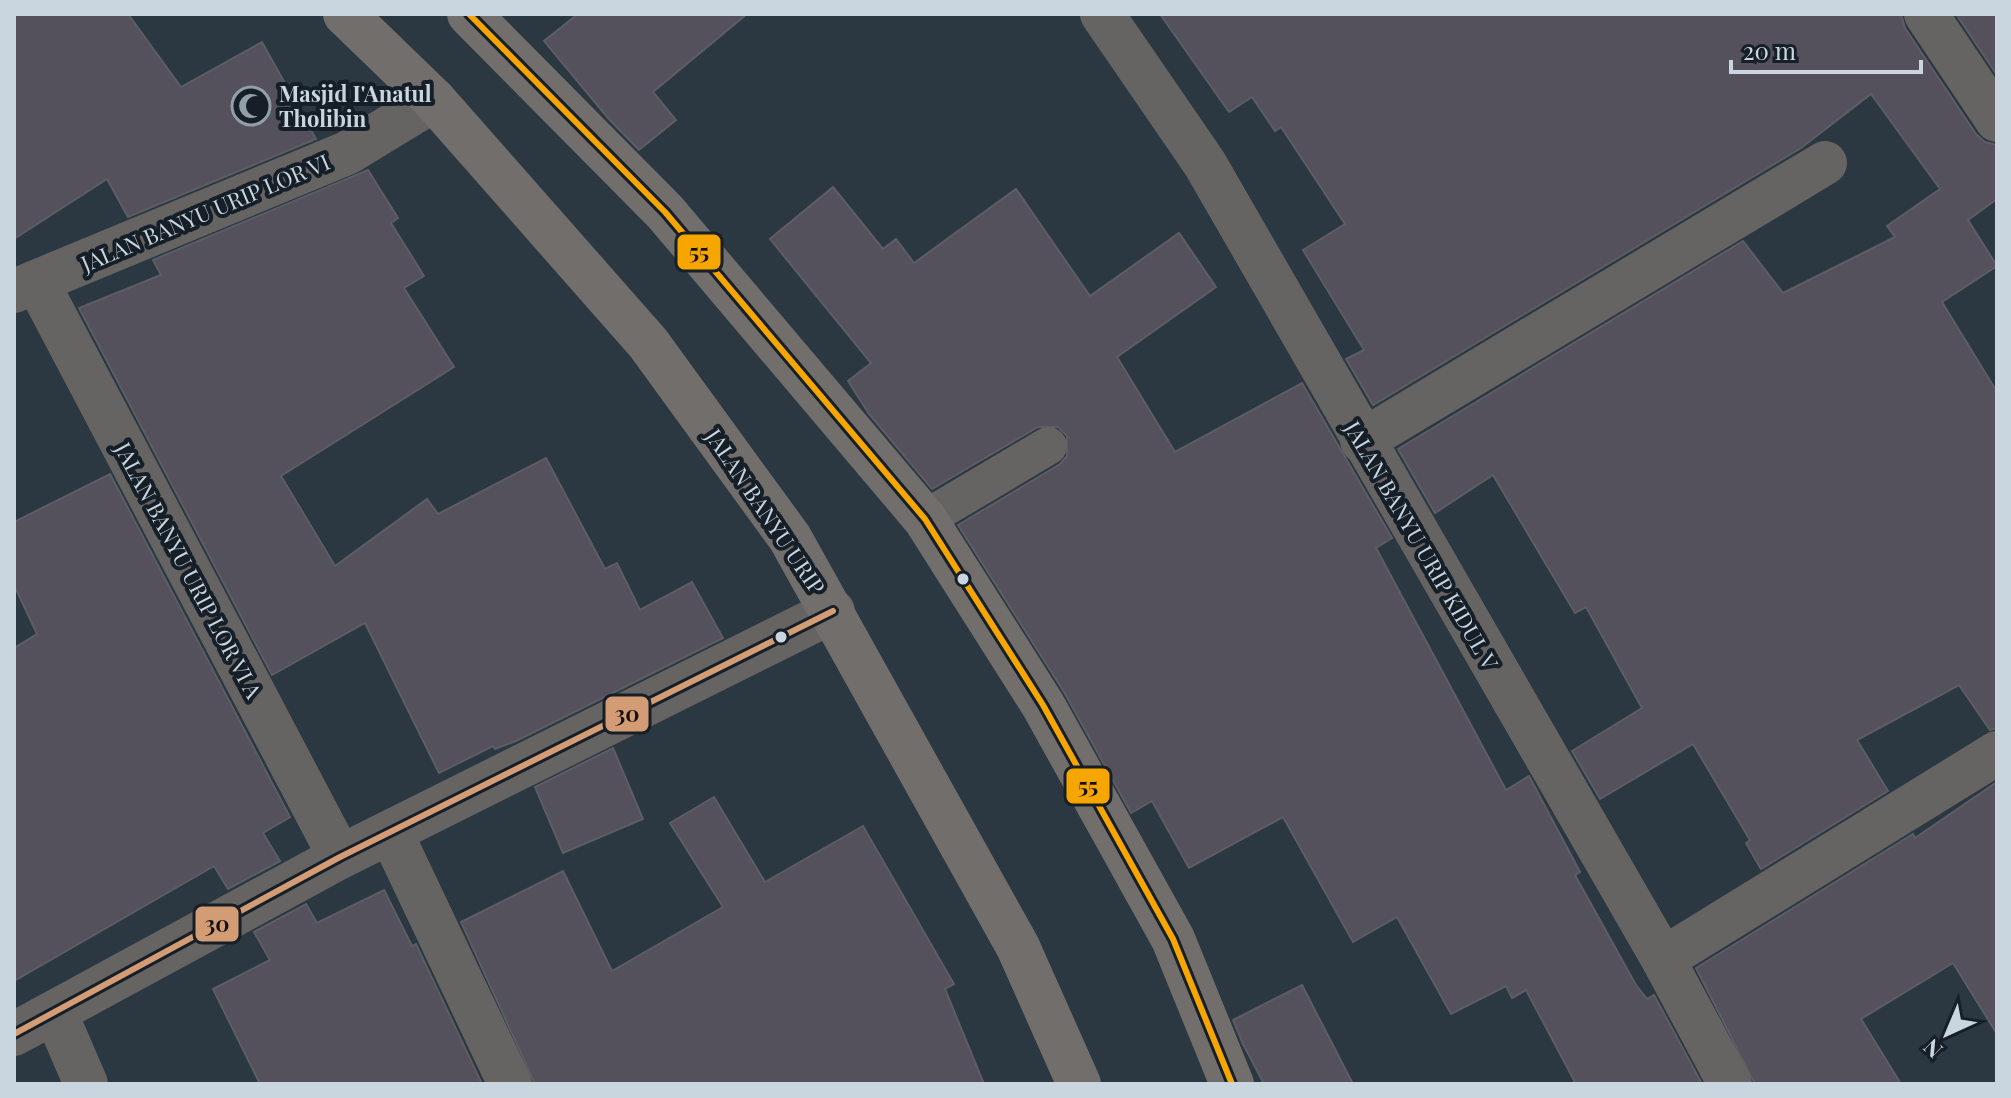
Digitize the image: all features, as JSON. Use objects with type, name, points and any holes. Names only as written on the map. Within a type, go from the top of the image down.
[{"type":"main road","name":"JALAN BANYU URIP","points":[[345,14],[434,100],[648,343],[790,538],[1018,947],[1079,1084]]},
{"type":"main road","points":[[469,14],[665,212],[925,519],[1043,705],[1173,939],[1232,1084]]},
{"type":"street","name":"JALAN BANYU URIP KIDUL V","points":[[1102,14],[1205,164],[1663,959],[1730,1084]]},
{"type":"street","points":[[1926,14],[1997,120]]},
{"type":"street","name":"JALAN BANYU URIP LOR VI","points":[[26,287],[347,153],[434,100]]},
{"type":"street","points":[[1362,441],[1825,163]]},
{"type":"street","name":"JALAN BANYU URIP LOR VI A","points":[[26,287],[340,857]]},
{"type":"street","points":[[14,1034],[340,857],[833,611]]},
{"type":"street","points":[[1663,959],[1997,753]]},
{"type":"street","points":[[391,833],[510,1084]]},
{"type":"street","points":[[55,1012],[86,1084]]},
{"type":"lane","points":[[925,519],[1048,446]]},
{"type":"building","points":[[14,14],[128,14],[181,87],[262,42],[316,139],[128,217],[107,179],[14,239]]},
{"type":"building","points":[[578,14],[747,14],[653,92],[676,120],[639,150],[544,41]]},
{"type":"building","points":[[1160,14],[1901,14],[1905,28],[1976,134],[1985,142],[1997,145],[1997,199],[1968,220],[1997,266],[1942,302],[1997,392],[1997,728],[1990,730],[1959,685],[1857,740],[1888,791],[1761,869],[1746,843],[1750,840],[1693,744],[1600,799],[1572,751],[1642,708],[1586,607],[1575,613],[1493,475],[1435,513],[1398,449],[1743,241],[1783,293],[1895,237],[1887,226],[1940,189],[1871,94],[1801,148],[1373,405],[1346,359],[1364,350],[1303,250],[1345,224],[1281,127],[1275,131],[1252,97],[1229,112]]},
{"type":"building","points":[[1956,14],[1997,14],[1997,75]]},
{"type":"building","points":[[368,170],[398,218],[391,223],[424,276],[404,288],[454,367],[281,476],[335,566],[427,499],[438,514],[546,458],[605,569],[617,563],[640,610],[692,582],[723,638],[516,741],[495,749],[493,746],[439,773],[365,623],[272,675],[79,308],[161,275],[153,260]]},
{"type":"building","points":[[833,187],[883,249],[896,239],[914,263],[1016,189],[1090,296],[1179,233],[1216,287],[1117,357],[1175,452],[1302,383],[1392,538],[1376,548],[1506,790],[1529,776],[1580,872],[1575,875],[1636,985],[1647,999],[1654,995],[1702,1084],[1576,1084],[1526,990],[1512,998],[1506,986],[1451,1014],[1397,917],[1353,942],[1283,817],[1189,868],[1152,801],[1131,813],[1064,692],[958,525],[1060,464],[1067,456],[1067,436],[1058,427],[1038,427],[932,489],[869,414],[848,381],[871,363],[770,239]]},
{"type":"building","points":[[110,474],[290,817],[263,833],[280,861],[228,889],[214,866],[14,981],[14,648],[37,634],[14,585],[14,522]]},
{"type":"building","points":[[613,748],[643,819],[563,853],[535,787]]},
{"type":"building","points":[[1997,782],[1997,1034],[1953,963],[1861,1019],[1901,1084],[1755,1084],[1696,968],[1913,834],[1915,838]]},
{"type":"building","points":[[714,797],[765,882],[863,826],[954,984],[945,989],[984,1084],[535,1084],[461,922],[563,871],[612,971],[723,907],[670,823]]},
{"type":"building","points":[[384,890],[412,946],[416,944],[482,1084],[260,1084],[213,989],[270,960],[254,932],[306,904],[317,923]]},
{"type":"building","points":[[1302,985],[1353,1084],[1264,1084],[1243,1044],[1233,1020]]},
{"type":"transit line","name":"55","points":[[469,14],[665,212],[925,519],[1043,705],[1173,939],[1232,1084]]},
{"type":"transit line","name":"30","points":[[14,1034],[340,857],[833,611]]},
{"type":"place","name":"Masjid I'Anatul Tholibin","points":[[251,106]]}]
